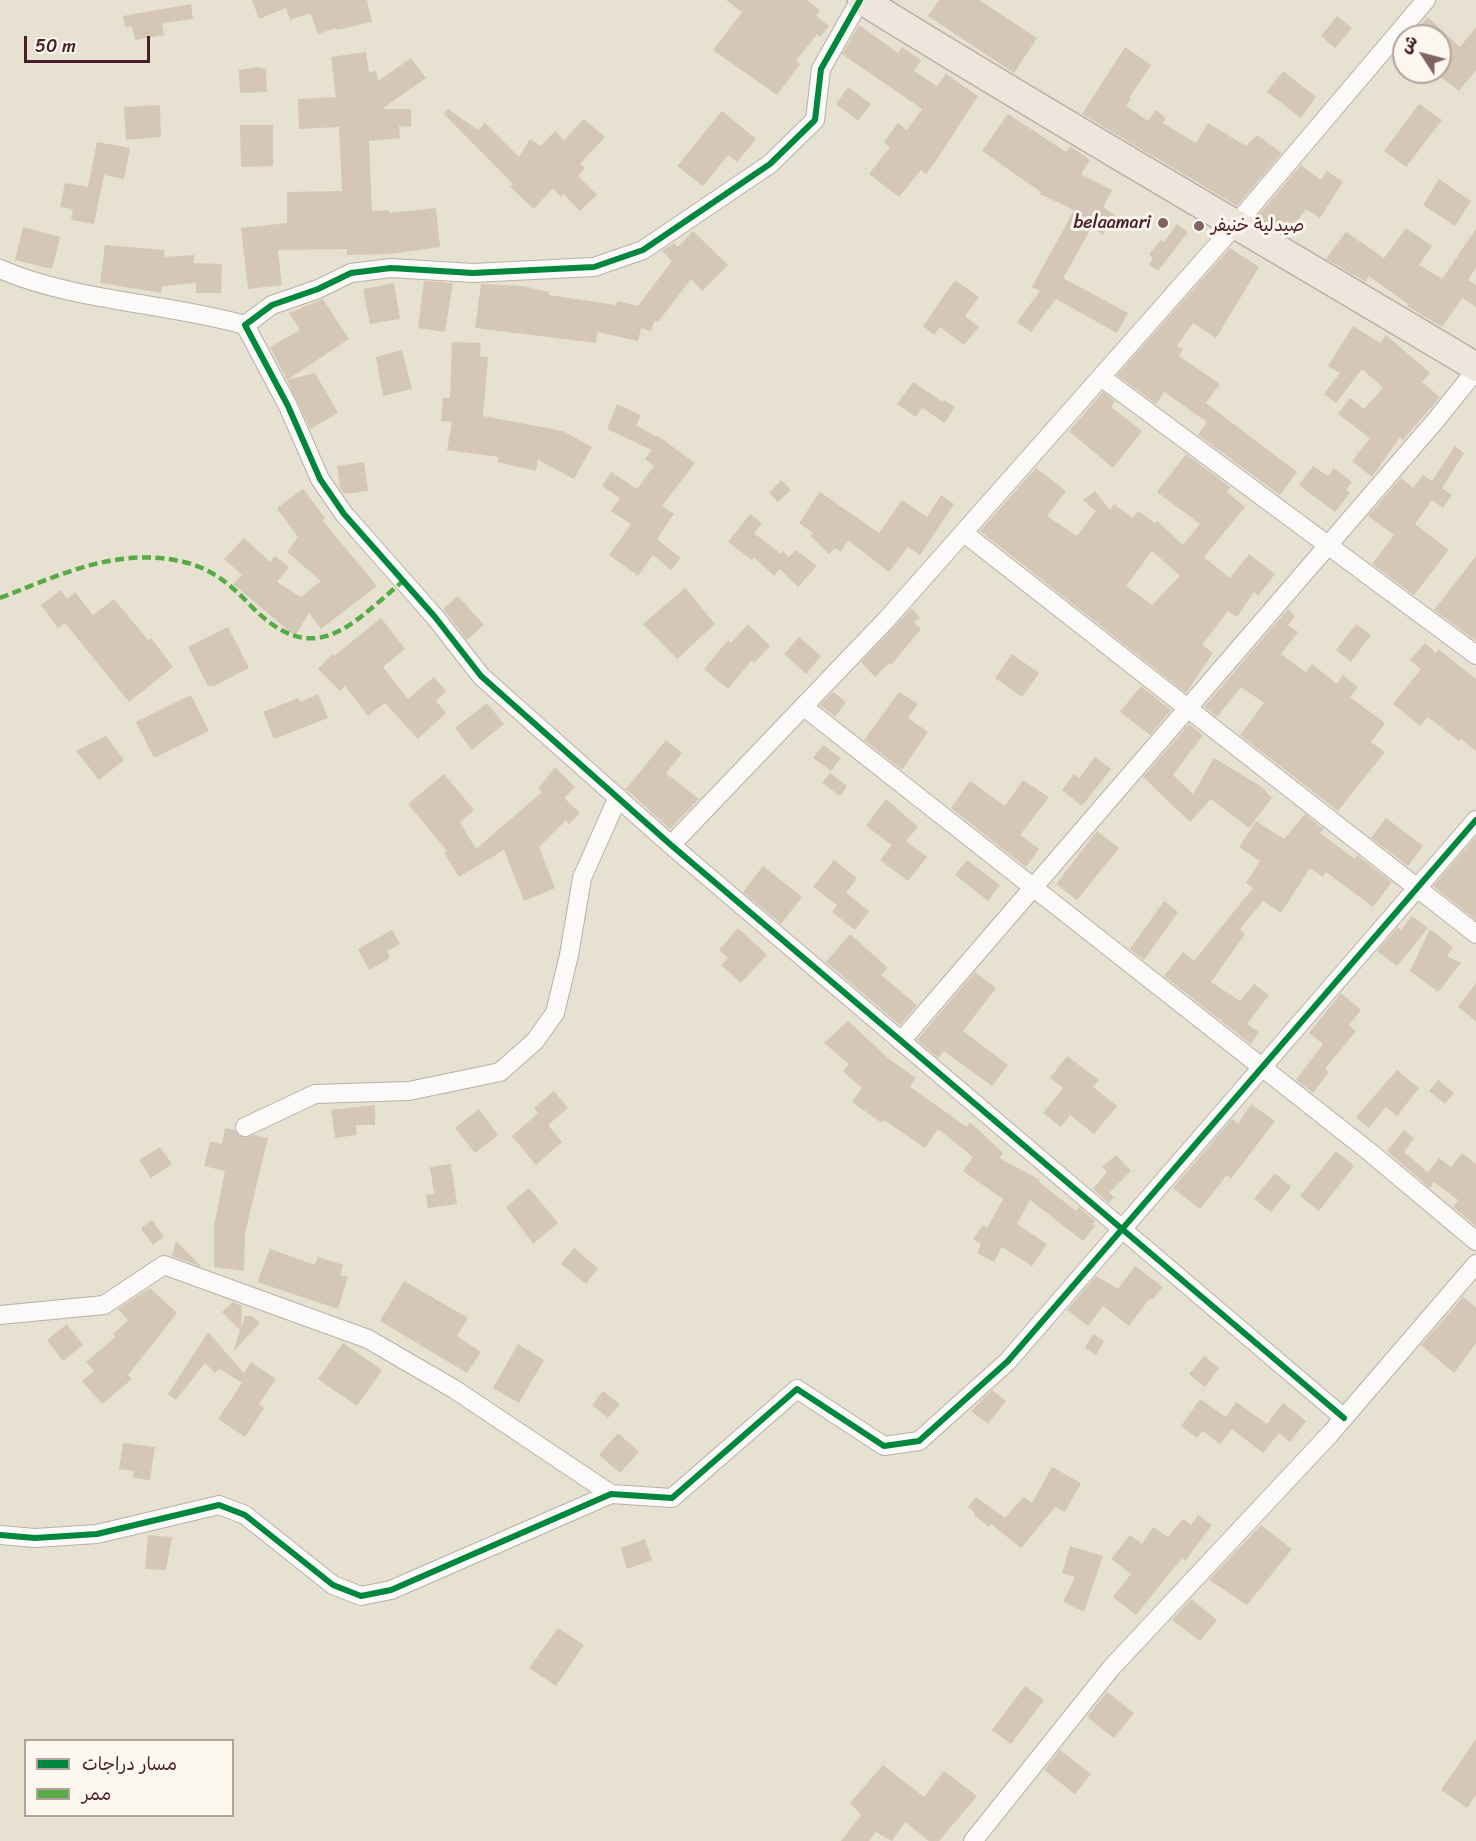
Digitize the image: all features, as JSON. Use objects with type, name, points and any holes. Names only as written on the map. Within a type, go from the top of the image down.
[{"type":"main road","points":[[861,0],[1023,100],[1237,223],[1476,369]]},
{"type":"street","points":[[245,325],[272,305],[318,289],[351,273],[391,268],[473,273],[594,267],[643,250],[770,164],[814,120],[821,69],[861,0]]},
{"type":"street","points":[[671,845],[887,619],[1237,223],[1426,0]]},
{"type":"street","points":[[0,269],[31,280],[199,312],[245,325],[288,406],[321,479],[344,514],[435,617],[481,676],[671,845],[1344,1418]]},
{"type":"street","points":[[902,1041],[1329,545],[1476,369]]},
{"type":"street","points":[[1101,377],[1476,655]]},
{"type":"street","points":[[964,532],[1476,934]]},
{"type":"street","points":[[804,707],[1371,1153],[1476,1241]]},
{"type":"street","points":[[245,1127],[315,1094],[409,1091],[500,1072],[535,1041],[555,1013],[569,956],[582,878],[618,797]]},
{"type":"street","points":[[0,1535],[35,1538],[97,1534],[219,1505],[245,1515],[333,1585],[362,1596],[391,1590],[611,1494],[672,1498],[797,1389],[884,1446],[919,1441],[1008,1361],[1476,820]]},
{"type":"street","points":[[973,1841],[1112,1667],[1344,1418],[1476,1263]]},
{"type":"street","points":[[0,1315],[104,1305],[164,1264],[368,1339],[454,1389],[611,1494]]},
{"type":"building","points":[[252,0],[367,0],[372,22],[337,30],[336,28],[318,34],[310,13],[290,20],[286,8],[259,19]]},
{"type":"building","points":[[726,0],[807,0],[820,10],[816,16],[829,26],[820,37],[817,34],[796,61],[800,64],[777,95],[713,50],[742,12]]},
{"type":"building","points":[[939,0],[979,0],[1037,38],[1014,73],[928,16]]},
{"type":"building","points":[[191,4],[193,19],[162,23],[164,35],[135,40],[132,26],[125,27],[123,16]]},
{"type":"building","points":[[1337,16],[1352,28],[1335,48],[1321,36]]},
{"type":"building","points":[[1428,17],[1435,24],[1422,24]]},
{"type":"building","points":[[859,25],[898,53],[902,47],[921,60],[914,71],[937,86],[946,74],[978,96],[926,174],[921,170],[899,197],[869,174],[890,147],[884,142],[898,123],[907,130],[922,109],[842,54]]},
{"type":"building","points":[[1476,27],[1476,70],[1459,91],[1450,84],[1452,84],[1452,40],[1460,47]]},
{"type":"building","points":[[1125,47],[1151,65],[1126,106],[1148,121],[1156,110],[1166,118],[1163,123],[1196,143],[1208,123],[1246,146],[1257,135],[1282,153],[1237,206],[1082,114]]},
{"type":"building","points":[[366,52],[369,72],[376,71],[378,81],[411,58],[426,78],[382,109],[411,109],[411,127],[399,126],[400,138],[369,141],[372,211],[389,210],[389,213],[436,208],[440,247],[390,254],[347,255],[347,249],[278,250],[282,285],[248,289],[241,228],[287,223],[287,192],[342,191],[339,127],[299,129],[298,99],[336,97],[331,57]]},
{"type":"building","points":[[258,67],[266,69],[267,92],[240,93],[239,70]]},
{"type":"building","points":[[1283,71],[1316,97],[1301,118],[1267,92]]},
{"type":"building","points":[[848,87],[871,104],[858,121],[836,104]]},
{"type":"building","points":[[1419,104],[1442,120],[1406,167],[1384,151]]},
{"type":"building","points":[[160,105],[161,137],[126,140],[124,107]]},
{"type":"building","points":[[448,109],[478,130],[485,123],[519,157],[530,139],[541,146],[555,131],[564,140],[584,119],[605,137],[580,164],[585,168],[578,176],[597,195],[580,211],[563,194],[561,197],[553,188],[534,209],[510,187],[513,184],[444,114]]},
{"type":"building","points":[[722,111],[756,139],[737,162],[728,155],[703,186],[677,166]]},
{"type":"building","points":[[1008,114],[1066,152],[1070,146],[1090,160],[1081,174],[1112,190],[1103,207],[1116,216],[1103,235],[1092,227],[1063,278],[1128,313],[1117,333],[1056,299],[1031,332],[1017,322],[1040,291],[1032,287],[1074,210],[1040,194],[1041,192],[982,151]]},
{"type":"building","points":[[240,125],[273,125],[273,166],[241,167]]},
{"type":"building","points":[[97,142],[130,148],[124,179],[104,175],[94,224],[71,220],[73,209],[60,207],[65,183],[88,187]]},
{"type":"building","points":[[1301,165],[1321,180],[1327,171],[1343,182],[1320,218],[1306,209],[1287,236],[1256,218]]},
{"type":"building","points":[[1439,179],[1471,201],[1455,226],[1423,205]]},
{"type":"building","points":[[1177,224],[1188,232],[1158,271],[1149,265],[1153,258],[1149,254],[1161,240],[1164,242]]},
{"type":"building","points":[[23,227],[60,237],[52,269],[15,260]]},
{"type":"building","points":[[1406,228],[1432,246],[1419,265],[1442,279],[1476,229],[1476,268],[1468,280],[1476,285],[1476,307],[1462,298],[1442,327],[1407,306],[1408,304],[1369,276],[1366,282],[1326,259],[1346,232],[1384,258]]},
{"type":"building","points":[[693,231],[728,265],[702,291],[691,279],[658,322],[654,321],[651,331],[641,328],[638,341],[597,332],[596,343],[475,328],[481,284],[522,286],[549,292],[549,295],[616,305],[617,301],[638,306],[672,261],[662,251],[674,243],[678,247]]},
{"type":"building","points":[[105,245],[165,250],[164,257],[194,255],[194,263],[222,264],[221,293],[196,293],[196,283],[162,286],[161,293],[100,283]]},
{"type":"building","points":[[1230,248],[1259,267],[1216,338],[1193,323],[1177,346],[1183,349],[1179,356],[1220,384],[1206,403],[1297,472],[1280,495],[1198,435],[1207,422],[1164,392],[1156,404],[1117,375]]},
{"type":"building","points":[[955,280],[979,297],[965,316],[979,327],[964,345],[940,327],[934,335],[923,326]]},
{"type":"building","points":[[424,281],[453,283],[445,332],[418,328]]},
{"type":"building","points":[[394,283],[400,319],[370,324],[363,289]]},
{"type":"building","points":[[323,299],[349,339],[287,380],[270,347],[300,330],[289,313]]},
{"type":"building","points":[[1353,326],[1380,343],[1386,335],[1430,373],[1422,382],[1440,397],[1403,440],[1400,437],[1372,477],[1352,461],[1370,438],[1338,414],[1350,398],[1364,409],[1383,388],[1362,369],[1336,403],[1324,394],[1340,373],[1328,366]]},
{"type":"building","points":[[452,342],[481,343],[480,356],[488,357],[483,416],[563,431],[592,447],[574,479],[538,460],[536,471],[497,462],[499,457],[447,450],[452,422],[441,421],[443,398],[450,398]]},
{"type":"building","points":[[402,350],[412,389],[383,396],[376,357]]},
{"type":"building","points":[[315,373],[338,413],[310,429],[287,380]]},
{"type":"building","points":[[913,382],[943,402],[944,400],[955,407],[945,423],[922,408],[916,417],[897,404]]},
{"type":"building","points":[[1103,392],[1115,401],[1111,407],[1142,431],[1113,468],[1069,431]]},
{"type":"building","points":[[617,404],[641,415],[636,426],[662,439],[695,463],[662,506],[674,514],[657,539],[681,558],[671,570],[653,555],[638,576],[609,555],[631,524],[611,511],[620,498],[602,486],[611,472],[637,489],[654,466],[645,459],[652,450],[607,429]]},
{"type":"building","points":[[1455,446],[1464,453],[1442,488],[1452,495],[1443,508],[1432,500],[1415,524],[1449,550],[1414,595],[1372,564],[1394,535],[1368,516],[1401,478],[1413,488],[1423,475],[1432,481]]},
{"type":"building","points":[[1186,454],[1230,487],[1227,492],[1245,507],[1204,557],[1230,578],[1249,554],[1275,574],[1258,596],[1254,592],[1237,617],[1228,611],[1202,645],[1213,653],[1186,693],[980,531],[1036,468],[1066,491],[1047,516],[1077,536],[1096,511],[1083,500],[1095,491],[1110,510],[1114,504],[1133,518],[1138,511],[1155,523],[1157,521],[1183,545],[1200,524],[1157,492]],"holes":[[[1152,551],[1180,576],[1152,605],[1126,586]]]},
{"type":"building","points":[[364,462],[368,491],[344,494],[340,488],[337,466]]},
{"type":"building","points":[[1313,466],[1328,476],[1334,468],[1352,482],[1346,490],[1350,493],[1335,512],[1299,485]]},
{"type":"building","points":[[781,480],[791,490],[778,502],[769,493]]},
{"type":"building","points":[[303,489],[325,518],[322,520],[377,586],[321,629],[309,613],[295,636],[233,584],[242,575],[224,559],[244,538],[270,562],[275,556],[289,567],[277,582],[301,597],[321,581],[287,552],[298,537],[277,508]]},
{"type":"building","points":[[820,492],[879,533],[902,500],[927,517],[941,495],[954,504],[920,555],[908,547],[889,572],[848,540],[841,552],[835,548],[829,554],[810,535],[813,533],[799,523]]},
{"type":"building","points":[[750,514],[762,523],[754,533],[781,554],[783,551],[789,557],[796,550],[817,566],[798,587],[780,569],[774,576],[754,557],[752,560],[728,542]]},
{"type":"building","points":[[1476,556],[1476,641],[1434,610]]},
{"type":"building","points":[[685,588],[715,624],[677,659],[643,624]]},
{"type":"building","points":[[61,590],[67,599],[75,592],[93,615],[114,599],[148,640],[151,638],[173,667],[129,702],[65,623],[58,628],[41,605]]},
{"type":"building","points":[[458,596],[484,625],[467,640],[443,609]]},
{"type":"building","points":[[912,608],[920,618],[914,622],[921,629],[891,665],[889,663],[875,677],[861,662]]},
{"type":"building","points":[[1288,609],[1295,616],[1288,625],[1298,632],[1281,654],[1306,672],[1312,664],[1337,684],[1343,675],[1358,687],[1350,697],[1385,723],[1371,742],[1385,752],[1338,811],[1240,735],[1264,703],[1241,687],[1217,717],[1204,707]]},
{"type":"building","points":[[381,618],[405,649],[383,667],[408,699],[434,677],[446,691],[436,701],[446,713],[418,739],[385,703],[368,716],[345,686],[340,691],[318,669],[332,654],[334,656]]},
{"type":"building","points":[[748,624],[770,646],[754,663],[752,660],[728,689],[704,669],[728,640],[731,643]]},
{"type":"building","points":[[1356,624],[1371,635],[1351,662],[1336,650]]},
{"type":"building","points":[[228,627],[249,668],[214,686],[208,686],[188,647]]},
{"type":"building","points":[[799,637],[821,656],[806,674],[784,654]]},
{"type":"building","points":[[1425,643],[1436,653],[1438,649],[1476,679],[1476,751],[1428,717],[1420,726],[1393,704],[1421,669],[1410,660]]},
{"type":"building","points":[[1012,654],[1039,673],[1022,697],[995,678]]},
{"type":"building","points":[[1141,686],[1171,710],[1150,735],[1120,712]]},
{"type":"building","points":[[833,692],[846,702],[835,717],[820,705]]},
{"type":"building","points":[[899,692],[918,704],[908,718],[928,732],[902,770],[864,740]]},
{"type":"building","points":[[318,694],[328,718],[274,739],[263,712],[298,698],[300,702]]},
{"type":"building","points":[[191,695],[209,731],[154,758],[136,722]]},
{"type":"building","points":[[487,703],[504,724],[472,750],[455,728]]},
{"type":"building","points":[[1189,724],[1203,735],[1173,775],[1193,794],[1214,758],[1262,787],[1272,798],[1249,828],[1211,799],[1190,822],[1143,777]]},
{"type":"building","points":[[106,736],[124,760],[99,780],[76,751]]},
{"type":"building","points":[[666,740],[682,753],[666,773],[699,799],[670,829],[626,789]]},
{"type":"building","points":[[823,745],[841,758],[831,771],[813,758]]},
{"type":"building","points":[[1095,757],[1111,769],[1082,806],[1062,790],[1074,774],[1079,778]]},
{"type":"building","points":[[555,767],[575,787],[564,798],[580,813],[569,824],[566,820],[539,847],[555,888],[524,901],[504,850],[459,877],[444,853],[447,851],[408,804],[444,774],[474,810],[460,822],[476,849],[542,792],[538,789]]},
{"type":"building","points":[[830,773],[847,786],[840,796],[822,783]]},
{"type":"building","points":[[1023,780],[1049,797],[1020,835],[1039,849],[1026,867],[951,808],[970,781],[1005,806]]},
{"type":"building","points":[[886,799],[918,827],[906,841],[927,857],[908,881],[880,860],[892,845],[866,826]]},
{"type":"building","points":[[1305,814],[1324,829],[1320,833],[1355,859],[1357,855],[1392,882],[1373,907],[1326,872],[1323,877],[1310,868],[1281,913],[1263,901],[1240,929],[1245,934],[1211,982],[1240,1001],[1254,984],[1269,995],[1247,1024],[1259,1032],[1251,1044],[1164,976],[1183,952],[1194,961],[1253,888],[1246,883],[1260,861],[1239,847],[1256,821],[1284,839]]},
{"type":"building","points":[[1386,818],[1423,846],[1408,866],[1371,838]]},
{"type":"building","points":[[1097,831],[1119,848],[1077,900],[1056,884]]},
{"type":"building","points":[[1476,837],[1476,920],[1433,886]]},
{"type":"building","points":[[834,860],[857,878],[846,893],[869,911],[855,930],[832,912],[837,905],[813,887]]},
{"type":"building","points":[[967,860],[1000,885],[988,901],[955,875]]},
{"type":"building","points":[[763,866],[802,897],[781,924],[743,892]]},
{"type":"building","points":[[1164,901],[1178,912],[1144,960],[1130,949]]},
{"type":"building","points":[[1412,916],[1428,928],[1397,966],[1377,951],[1398,927],[1401,930]]},
{"type":"building","points":[[738,928],[767,955],[741,983],[721,965],[728,958],[719,950]]},
{"type":"building","points":[[1430,929],[1453,947],[1447,956],[1461,963],[1438,992],[1410,971]]},
{"type":"building","points":[[392,930],[400,944],[387,951],[390,958],[369,970],[358,949]]},
{"type":"building","points":[[850,934],[888,968],[881,975],[917,1005],[900,1025],[826,962]]},
{"type":"building","points":[[975,972],[996,988],[963,1031],[1008,1065],[992,1086],[944,1051],[938,1058],[917,1040]]},
{"type":"building","points":[[1476,983],[1476,1021],[1458,1007]]},
{"type":"building","points":[[1341,993],[1361,1010],[1349,1025],[1356,1031],[1325,1069],[1329,1072],[1313,1093],[1296,1080],[1323,1044],[1309,1033]]},
{"type":"building","points":[[848,1021],[889,1059],[916,1078],[910,1087],[967,1127],[970,1122],[1003,1153],[999,1158],[1040,1180],[1039,1182],[1076,1211],[1079,1207],[1095,1221],[1092,1224],[1095,1226],[1083,1241],[1030,1200],[1017,1224],[1047,1244],[1032,1266],[1002,1247],[994,1262],[977,1253],[981,1244],[973,1239],[983,1225],[987,1228],[1003,1199],[963,1171],[973,1157],[938,1129],[925,1148],[884,1120],[882,1123],[852,1102],[862,1088],[843,1071],[849,1064],[824,1043]]},
{"type":"building","points":[[1067,1056],[1099,1080],[1093,1087],[1117,1106],[1094,1134],[1070,1115],[1061,1127],[1043,1113],[1063,1088],[1050,1078]]},
{"type":"building","points":[[1397,1070],[1419,1088],[1397,1116],[1386,1107],[1369,1128],[1356,1117]]},
{"type":"building","points":[[1438,1080],[1454,1093],[1445,1104],[1429,1091]]},
{"type":"building","points":[[554,1091],[568,1108],[548,1125],[562,1142],[536,1165],[512,1136],[538,1113],[534,1108]]},
{"type":"building","points":[[1251,1104],[1275,1121],[1231,1179],[1227,1175],[1200,1209],[1173,1188],[1232,1119],[1238,1124]]},
{"type":"building","points":[[375,1105],[375,1125],[356,1125],[357,1135],[335,1138],[331,1110]]},
{"type":"building","points":[[479,1109],[498,1135],[475,1153],[455,1128]]},
{"type":"building","points":[[225,1128],[234,1130],[243,1138],[255,1135],[268,1138],[245,1233],[244,1271],[214,1267],[214,1226],[225,1171],[204,1166],[210,1142],[222,1144]]},
{"type":"building","points":[[1404,1130],[1414,1138],[1404,1152],[1428,1172],[1439,1158],[1451,1167],[1462,1153],[1476,1164],[1476,1226],[1453,1207],[1458,1200],[1434,1182],[1430,1188],[1387,1151]]},
{"type":"building","points":[[160,1147],[172,1164],[151,1178],[139,1160]]},
{"type":"building","points":[[1336,1151],[1354,1166],[1319,1211],[1300,1196]]},
{"type":"building","points":[[1116,1155],[1131,1171],[1109,1193],[1114,1197],[1109,1203],[1093,1189],[1107,1172],[1102,1167]]},
{"type":"building","points":[[451,1164],[457,1204],[428,1208],[426,1195],[434,1194],[430,1167]]},
{"type":"building","points":[[1275,1173],[1291,1187],[1271,1212],[1254,1199]]},
{"type":"building","points":[[529,1188],[558,1223],[533,1244],[506,1207]]},
{"type":"building","points":[[152,1220],[164,1237],[153,1245],[141,1228]]},
{"type":"building","points":[[176,1241],[202,1267],[172,1256]]},
{"type":"building","points":[[574,1248],[598,1268],[586,1284],[561,1264]]},
{"type":"building","points":[[270,1249],[315,1265],[318,1257],[343,1265],[340,1275],[348,1277],[338,1309],[257,1282]]},
{"type":"building","points":[[1135,1266],[1163,1287],[1152,1300],[1150,1298],[1129,1326],[1103,1306],[1088,1326],[1067,1310],[1096,1276],[1118,1289]]},
{"type":"building","points":[[404,1281],[468,1318],[457,1336],[481,1352],[467,1373],[380,1321]]},
{"type":"building","points":[[150,1288],[177,1313],[128,1375],[132,1379],[102,1404],[82,1381],[94,1371],[86,1362],[115,1337],[113,1334],[128,1320],[118,1309]]},
{"type":"building","points":[[1463,1297],[1476,1307],[1476,1343],[1454,1373],[1421,1345]]},
{"type":"building","points":[[233,1302],[242,1306],[241,1329],[245,1316],[252,1316],[260,1323],[233,1352],[240,1330],[222,1312]]},
{"type":"building","points":[[67,1324],[83,1345],[63,1361],[47,1340]]},
{"type":"building","points":[[208,1332],[244,1373],[251,1362],[276,1379],[259,1404],[264,1408],[245,1437],[218,1419],[242,1383],[220,1369],[215,1373],[205,1363],[176,1400],[168,1394]]},
{"type":"building","points":[[1093,1334],[1104,1341],[1096,1355],[1085,1348]]},
{"type":"building","points":[[343,1343],[382,1370],[357,1406],[318,1379]]},
{"type":"building","points":[[518,1344],[544,1360],[519,1403],[493,1388]]},
{"type":"building","points":[[1204,1356],[1219,1368],[1205,1387],[1189,1374]]},
{"type":"building","points":[[992,1390],[1006,1401],[988,1424],[971,1411]]},
{"type":"building","points":[[603,1391],[620,1404],[608,1418],[592,1405]]},
{"type":"building","points":[[1200,1399],[1226,1417],[1236,1402],[1267,1424],[1283,1403],[1306,1421],[1290,1442],[1279,1433],[1263,1453],[1232,1429],[1220,1444],[1203,1431],[1197,1438],[1181,1426]]},
{"type":"building","points":[[618,1433],[639,1452],[620,1473],[599,1455]]},
{"type":"building","points":[[123,1443],[155,1447],[150,1480],[133,1478],[134,1471],[119,1469]]},
{"type":"building","points":[[1052,1467],[1081,1483],[1065,1512],[1055,1507],[1021,1548],[991,1524],[989,1527],[968,1507],[976,1497],[1005,1518],[1023,1497],[1032,1503]]},
{"type":"building","points":[[1198,1515],[1212,1525],[1185,1561],[1182,1558],[1136,1615],[1113,1597],[1131,1574],[1111,1559],[1130,1535],[1142,1544],[1153,1527],[1168,1537],[1183,1519],[1191,1525]]},
{"type":"building","points":[[1261,1525],[1292,1549],[1247,1605],[1209,1580]]},
{"type":"building","points":[[148,1535],[172,1537],[166,1570],[145,1569]]},
{"type":"building","points":[[645,1539],[652,1560],[627,1569],[621,1548]]},
{"type":"building","points":[[1070,1546],[1103,1556],[1084,1612],[1063,1602],[1075,1577],[1062,1573]]},
{"type":"building","points":[[1191,1599],[1217,1620],[1200,1641],[1172,1620]]},
{"type":"building","points":[[558,1628],[584,1645],[556,1686],[529,1668]]},
{"type":"building","points":[[1025,1686],[1044,1700],[1011,1744],[992,1730]]},
{"type":"building","points":[[1107,1692],[1134,1713],[1114,1738],[1087,1717]]},
{"type":"building","points":[[1476,1739],[1476,1795],[1467,1808],[1441,1790]]},
{"type":"building","points":[[1060,1750],[1091,1774],[1075,1794],[1044,1770]]},
{"type":"building","points":[[883,1765],[924,1797],[944,1771],[977,1796],[939,1841],[929,1841],[905,1822],[892,1841],[876,1832],[869,1841],[841,1841],[861,1815],[850,1803]]},
{"type":"marked path","points":[[0,598],[90,565],[113,560],[160,558],[184,562],[213,573],[273,625],[294,636],[313,638],[330,635],[348,626],[403,581]]},
{"type":"cycle path","points":[[860,0],[821,69],[815,120],[770,164],[643,250],[594,267],[473,273],[391,268],[351,273],[318,289],[272,305],[245,325],[288,406],[320,479],[344,514],[435,617],[481,676],[671,845],[1344,1418]]},
{"type":"cycle path","points":[[0,1535],[35,1538],[97,1534],[219,1505],[245,1515],[333,1585],[361,1596],[391,1590],[611,1494],[672,1498],[797,1389],[884,1446],[919,1441],[1008,1361],[1476,820]]},
{"type":"place","name":"belaamari","points":[[1163,223]]},
{"type":"place","name":"صيدلية خنيفر","points":[[1199,226]]}]
